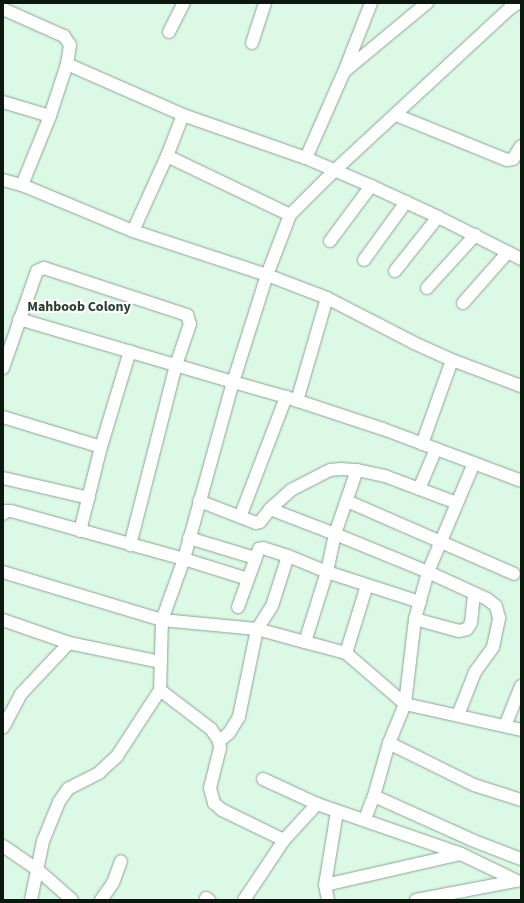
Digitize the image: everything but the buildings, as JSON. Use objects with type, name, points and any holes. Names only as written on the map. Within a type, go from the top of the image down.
[{"type":"street","points":[[169,32],[184,3]]},
{"type":"street","points":[[252,42],[265,3]]},
{"type":"street","points":[[306,158],[344,72],[371,3]]},
{"type":"street","points":[[344,72],[427,3]]},
{"type":"street","points":[[31,900],[44,841],[49,825],[60,802],[68,789],[99,773],[117,756],[160,690],[162,620],[184,559],[233,382],[267,275],[290,215],[510,5]]},
{"type":"street","points":[[3,9],[64,36],[70,45],[67,64],[50,116],[22,185]]},
{"type":"street","points":[[67,64],[183,115],[306,158],[334,172],[371,186],[438,217],[521,259]]},
{"type":"street","points":[[3,102],[50,116]]},
{"type":"street","points":[[133,231],[167,156],[183,115]]},
{"type":"street","points":[[396,115],[507,160],[513,159],[521,146]]},
{"type":"street","points":[[167,156],[290,215]]},
{"type":"street","points":[[3,180],[22,185],[133,231],[267,275],[327,298],[414,343],[452,360],[521,386]]},
{"type":"street","points":[[330,241],[371,186]]},
{"type":"street","points":[[364,260],[406,202]]},
{"type":"street","points":[[395,271],[438,217]]},
{"type":"street","points":[[427,288],[475,235]]},
{"type":"street","points":[[463,304],[508,252]]},
{"type":"street","points":[[3,368],[37,271],[44,268],[187,315],[190,324],[176,365],[130,544]]},
{"type":"street","points":[[240,517],[291,399],[327,298]]},
{"type":"street","points":[[19,319],[291,399],[422,444],[521,481]]},
{"type":"street","points":[[80,531],[101,446],[130,351]]},
{"type":"street","points":[[422,444],[452,360]]},
{"type":"street","points":[[3,417],[101,446]]},
{"type":"street","points":[[419,489],[436,449]]},
{"type":"street","points":[[365,819],[374,796],[389,743],[405,704],[415,619],[428,572],[474,463]]},
{"type":"street","points":[[199,501],[256,523],[260,522],[270,509],[291,490],[330,470],[357,470],[385,476],[457,503]]},
{"type":"street","points":[[305,642],[327,572],[335,534],[357,470]]},
{"type":"street","points":[[3,478],[89,498]]},
{"type":"street","points":[[347,501],[514,574]]},
{"type":"street","points":[[270,509],[428,572],[488,599],[496,606],[499,618],[493,647],[475,672],[458,716]]},
{"type":"street","points":[[3,514],[6,511],[11,511],[184,559],[248,580]]},
{"type":"street","points":[[189,538],[255,558]]},
{"type":"street","points":[[238,607],[260,548],[288,556],[327,572],[420,602]]},
{"type":"street","points":[[219,741],[229,734],[239,717],[257,629],[272,606],[288,556]]},
{"type":"street","points":[[3,572],[162,620],[257,629],[346,653],[405,704],[521,730]]},
{"type":"street","points":[[346,653],[367,585]]},
{"type":"street","points":[[415,619],[459,630],[467,629],[471,623],[474,593]]},
{"type":"street","points":[[3,620],[69,643],[161,662]]},
{"type":"street","points":[[3,728],[21,694],[69,643]]},
{"type":"street","points":[[505,726],[521,686]]},
{"type":"street","points":[[160,690],[211,730],[219,741],[220,748],[210,788],[214,803],[222,810],[284,840]]},
{"type":"street","points":[[389,743],[474,785],[521,800]]},
{"type":"street","points":[[263,779],[337,812],[365,819],[461,854],[518,882]]},
{"type":"street","points":[[374,796],[474,841],[521,859]]},
{"type":"street","points":[[244,900],[284,840],[317,804]]},
{"type":"street","points":[[328,900],[325,885],[337,812]]},
{"type":"street","points":[[3,846],[38,870],[72,900]]},
{"type":"street","points":[[325,885],[461,854]]},
{"type":"street","points":[[101,900],[113,883],[121,861]]},
{"type":"street","points":[[416,900],[518,882]]},
{"type":"district","name":"Mahboob Colony","points":[[79,307]]}]
